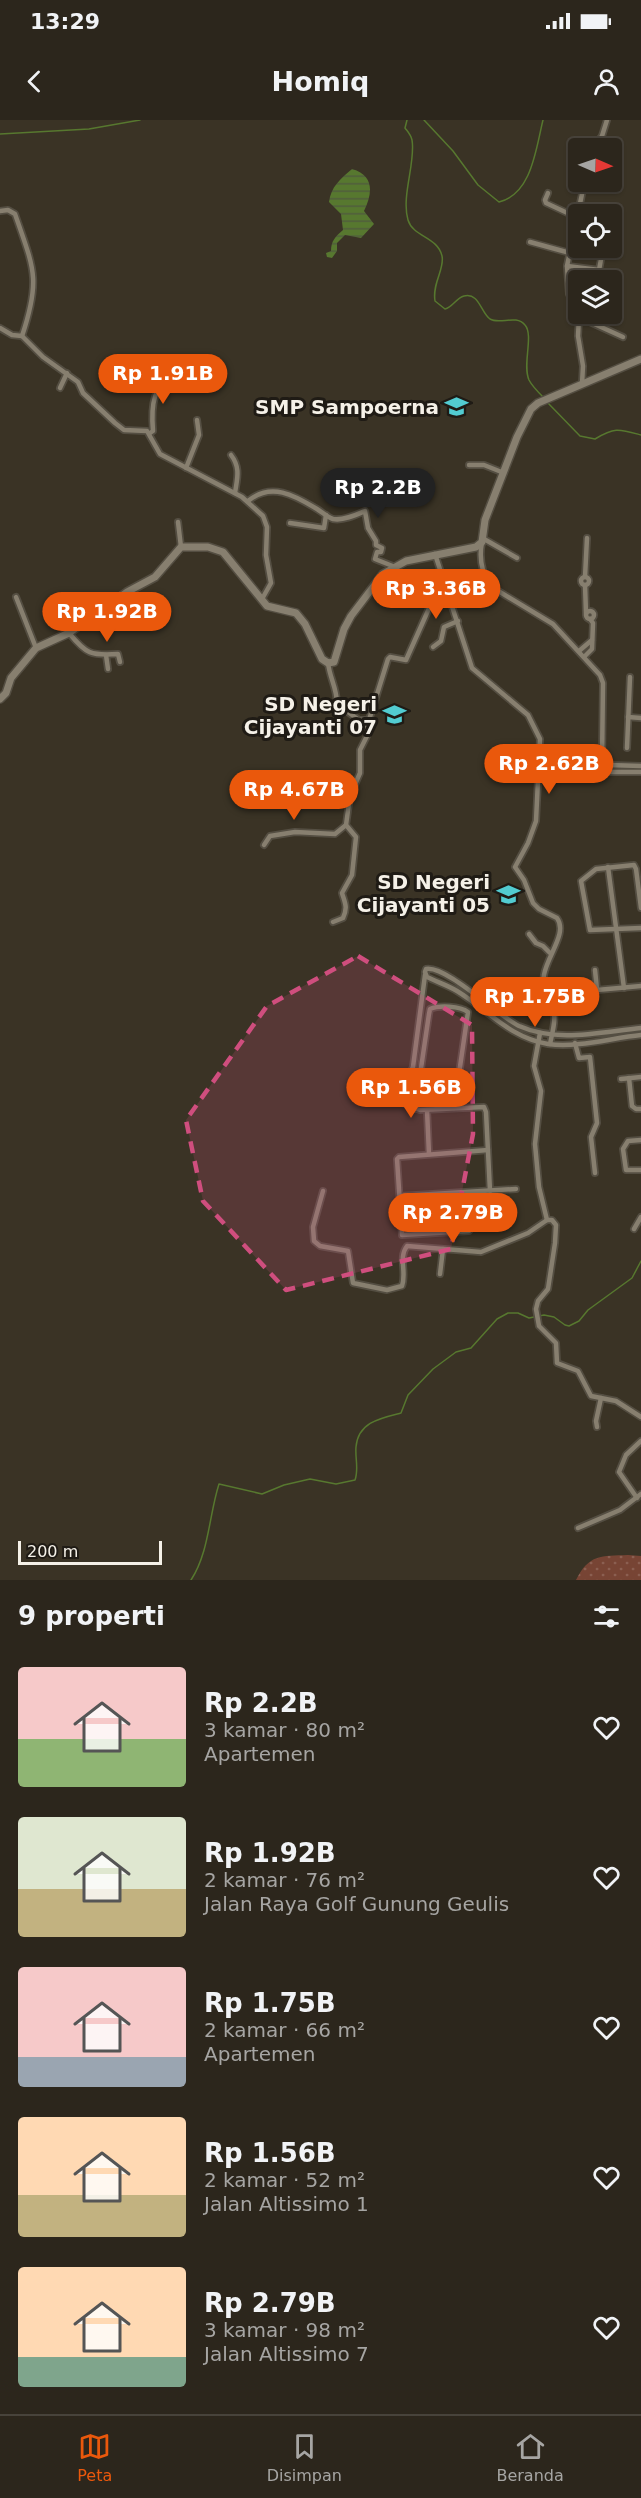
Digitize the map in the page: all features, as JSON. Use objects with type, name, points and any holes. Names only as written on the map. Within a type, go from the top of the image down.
[{"type":"main road","points":[[0,699],[6,693],[7,685],[19,666],[36,648],[69,633],[127,592],[155,577],[181,547],[208,547],[223,552],[267,606],[296,613],[305,624],[322,659],[328,663],[334,662],[351,616],[383,574],[406,561],[476,547],[483,541],[485,520],[526,416],[538,403],[641,359]]},
{"type":"street","points":[[600,138],[607,120]]},
{"type":"street","points":[[548,193],[546,203],[568,214]]},
{"type":"street","points":[[0,211],[8,210],[15,214],[33,264],[34,292],[22,336]]},
{"type":"street","points":[[530,242],[568,252]]},
{"type":"street","points":[[568,280],[569,258]]},
{"type":"street","points":[[567,266],[599,270],[601,258]]},
{"type":"street","points":[[579,324],[578,336],[583,366],[582,384]]},
{"type":"street","points":[[596,324],[623,337]]},
{"type":"street","points":[[0,328],[12,335],[22,336],[43,357],[67,372],[78,382],[82,393],[124,430],[143,430],[150,433]]},
{"type":"street","points":[[175,363],[153,401],[151,442],[160,454],[248,501],[266,520],[266,555],[271,583],[262,599]]},
{"type":"street","points":[[60,388],[67,372]]},
{"type":"street","points":[[186,468],[199,435],[197,420]]},
{"type":"street","points":[[231,455],[238,472],[235,493]]},
{"type":"street","points":[[469,465],[484,465],[504,473]]},
{"type":"street","points":[[248,501],[263,491],[278,492],[304,501],[331,518],[340,519],[365,511],[368,528],[376,545],[382,548],[381,552],[377,552],[375,559],[395,567]]},
{"type":"street","points":[[290,523],[324,528],[326,515]]},
{"type":"street","points":[[178,522],[181,547]]},
{"type":"street","points":[[584,657],[592,649],[593,623],[590,619],[594,616],[590,610],[586,613],[585,585],[581,581],[585,577],[586,538]]},
{"type":"street","points":[[517,558],[483,541],[480,552],[484,577],[490,586],[553,624],[600,675],[603,683],[602,762]]},
{"type":"street","points":[[435,554],[458,621],[469,663],[475,672],[528,715],[540,739],[536,821],[528,843],[515,867],[524,880],[532,903],[559,921],[560,934],[550,953],[544,981],[554,1012],[555,1023],[550,1044]]},
{"type":"street","points":[[328,663],[330,679],[336,687],[337,704],[359,720],[366,721],[371,717],[388,659],[390,657],[406,660],[443,575]]},
{"type":"street","points":[[16,597],[36,648]]},
{"type":"street","points":[[433,647],[441,641],[444,627],[458,621]]},
{"type":"street","points":[[69,633],[84,651],[106,655],[118,654],[120,662]]},
{"type":"street","points":[[579,651],[592,639]]},
{"type":"street","points":[[106,655],[108,669]]},
{"type":"street","points":[[627,748],[630,677]]},
{"type":"street","points":[[628,717],[641,718]]},
{"type":"street","points":[[264,845],[270,836],[295,832],[335,834],[346,825],[350,796],[360,773],[360,750],[367,736],[366,721]]},
{"type":"street","points":[[602,762],[608,765],[641,766]]},
{"type":"street","points":[[602,762],[597,766],[598,772],[605,774],[608,772],[641,772]]},
{"type":"street","points":[[608,765],[608,772]]},
{"type":"street","points":[[333,922],[345,915],[347,905],[342,893],[352,875],[356,837],[346,825]]},
{"type":"street","points":[[641,908],[634,865],[596,869],[581,881],[590,930],[641,928]]},
{"type":"street","points":[[608,867],[624,988]]},
{"type":"street","points":[[529,934],[536,943],[550,953]]},
{"type":"street","points":[[490,1191],[486,1112],[483,1106],[427,1110],[415,1109],[394,1100],[395,1095],[399,1095],[413,1067],[426,969],[435,969],[472,992],[508,1021],[540,1033],[558,1037],[641,1028]]},
{"type":"street","points":[[595,970],[597,990],[641,986]]},
{"type":"street","points":[[426,975],[457,991],[504,1027],[539,1041],[550,1044],[575,1043],[641,1035]]},
{"type":"street","points":[[415,1109],[430,1009],[436,1007],[463,1009],[468,1012],[454,1108]]},
{"type":"street","points":[[540,1033],[534,1066],[541,1091],[535,1144],[539,1186],[547,1220]]},
{"type":"street","points":[[575,1043],[579,1058],[590,1057],[597,1123],[591,1137],[595,1173]]},
{"type":"street","points":[[621,1079],[641,1077]]},
{"type":"street","points":[[628,1078],[632,1106],[641,1109]]},
{"type":"street","points":[[427,1110],[429,1154]]},
{"type":"street","points":[[641,1140],[628,1141],[624,1144],[626,1170],[641,1170]]},
{"type":"street","points":[[476,1192],[478,1216],[467,1232],[402,1235],[397,1159],[399,1157],[488,1150]]},
{"type":"street","points":[[400,1196],[516,1189]]},
{"type":"street","points":[[323,1191],[314,1227],[314,1241],[320,1246],[348,1251],[353,1283],[387,1290],[399,1288],[404,1280],[402,1253],[407,1246],[481,1252],[528,1233],[547,1220],[552,1220],[555,1225],[555,1243],[548,1289],[537,1304],[538,1321],[542,1329],[556,1343],[558,1364],[576,1369],[591,1396],[616,1401],[641,1417]]},
{"type":"street","points":[[634,1229],[641,1217]]},
{"type":"street","points":[[440,1274],[443,1249]]},
{"type":"street","points":[[597,1427],[596,1421],[601,1398]]},
{"type":"street","points":[[578,1528],[620,1510],[639,1496],[619,1472],[626,1455],[641,1441]]},
{"type":"highlighted area","points":[[358,956],[472,1025],[473,1134],[451,1249],[286,1290],[203,1201],[186,1120],[267,1006]]},
{"type":"shaded area","points":[[352,169],[368,180],[370,191],[364,211],[374,224],[361,238],[345,235],[337,243],[337,251],[332,258],[327,257],[326,253],[331,251],[334,239],[343,230],[341,214],[329,202],[330,197],[337,184]]},
{"type":"shaded area","points":[[641,1556],[641,1580],[576,1580],[586,1565],[597,1558]]},
{"type":"waterway","points":[[0,134],[89,129],[140,120]]},
{"type":"waterway","points":[[407,120],[405,128],[412,138],[413,149],[406,211],[411,226],[436,245],[442,256],[442,266],[435,288],[435,301],[445,309],[461,297],[473,297],[490,319],[494,321],[517,320],[525,325],[528,336],[527,374],[532,385],[544,398]]},
{"type":"waterway","points":[[424,120],[453,151],[478,185],[499,202],[519,190],[526,180],[535,156],[543,120]]},
{"type":"waterway","points":[[547,402],[580,436],[595,439],[617,430],[641,435]]},
{"type":"waterway","points":[[191,1580],[202,1558],[219,1484],[262,1494],[284,1485],[310,1479],[336,1484],[355,1480],[356,1447],[361,1432],[372,1422],[401,1413],[408,1395],[433,1369],[456,1352],[471,1348],[497,1319],[508,1313],[518,1313],[529,1318],[544,1315],[554,1317],[569,1326],[579,1321],[588,1310],[632,1278],[641,1261]]},
{"type":"place","name":"SMP Sampoerna","points":[[457,407]]},
{"type":"place","name":"SD Negeri Cijayanti 07","points":[[395,715]]},
{"type":"place","name":"SD Negeri Cijayanti 05","points":[[508,894]]}]
